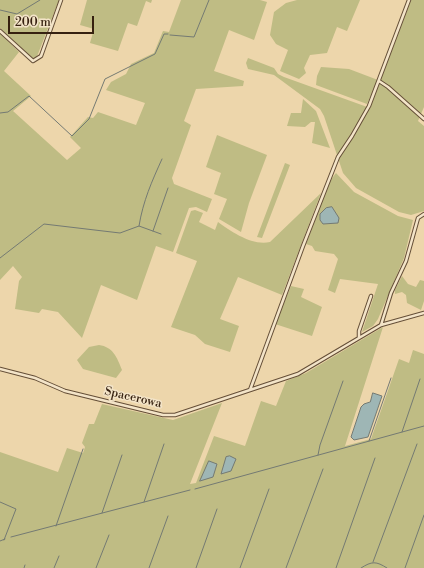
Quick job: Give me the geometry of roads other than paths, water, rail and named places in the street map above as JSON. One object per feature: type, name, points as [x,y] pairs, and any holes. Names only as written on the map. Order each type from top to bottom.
[{"type":"street","points":[[0,31],[33,61],[37,60],[41,56],[61,0]]},
{"type":"street","points":[[250,390],[303,246],[338,157],[361,121],[379,81],[409,0]]},
{"type":"street","points":[[379,81],[388,87],[424,119]]},
{"type":"street","points":[[381,325],[391,294],[404,266],[418,218],[424,214]]},
{"type":"street","points":[[359,338],[359,330],[372,296]]},
{"type":"street","name":"Spacerowa","points":[[0,369],[35,378],[65,391],[163,415],[182,413],[306,370],[381,325],[424,313]]},
{"type":"water","points":[[332,207],[339,218],[338,223],[323,224],[320,220],[320,214],[326,208]]},
{"type":"water","points":[[373,393],[382,396],[368,437],[354,440],[351,437],[361,407],[370,402]]},
{"type":"water","points":[[230,456],[236,459],[231,471],[221,474],[226,457]]},
{"type":"water","points":[[209,461],[217,464],[213,477],[200,481]]},
{"type":"waterway","points":[[0,10],[17,14],[40,0]]},
{"type":"waterway","points":[[170,35],[194,37],[209,0]]},
{"type":"waterway","points":[[0,113],[8,112],[29,96],[72,136],[89,119],[105,79],[155,54],[164,34],[168,34]]},
{"type":"waterway","points":[[139,226],[145,200],[162,159]]},
{"type":"waterway","points":[[153,231],[168,188]]},
{"type":"waterway","points":[[0,258],[44,224],[120,233],[139,226],[161,234]]},
{"type":"waterway","points":[[369,441],[391,378]]},
{"type":"waterway","points":[[402,432],[420,379]]},
{"type":"waterway","points":[[318,455],[320,445],[343,381]]},
{"type":"waterway","points":[[195,489],[424,426]]},
{"type":"waterway","points":[[144,502],[164,444]]},
{"type":"waterway","points":[[373,562],[417,444]]},
{"type":"waterway","points":[[56,526],[83,449]]},
{"type":"waterway","points":[[102,513],[122,455]]},
{"type":"waterway","points":[[336,568],[375,458]]},
{"type":"waterway","points":[[286,568],[323,469]]},
{"type":"waterway","points":[[240,568],[269,489]]},
{"type":"waterway","points":[[11,537],[190,490]]},
{"type":"waterway","points":[[0,502],[16,509],[4,540]]},
{"type":"waterway","points":[[196,568],[217,509]]},
{"type":"waterway","points":[[405,568],[424,515]]},
{"type":"waterway","points":[[149,568],[168,516]]},
{"type":"waterway","points":[[96,568],[109,535]]},
{"type":"waterway","points":[[0,541],[5,539]]},
{"type":"waterway","points":[[54,568],[59,556]]},
{"type":"waterway","points":[[361,568],[371,563],[377,563],[387,568]]}]
